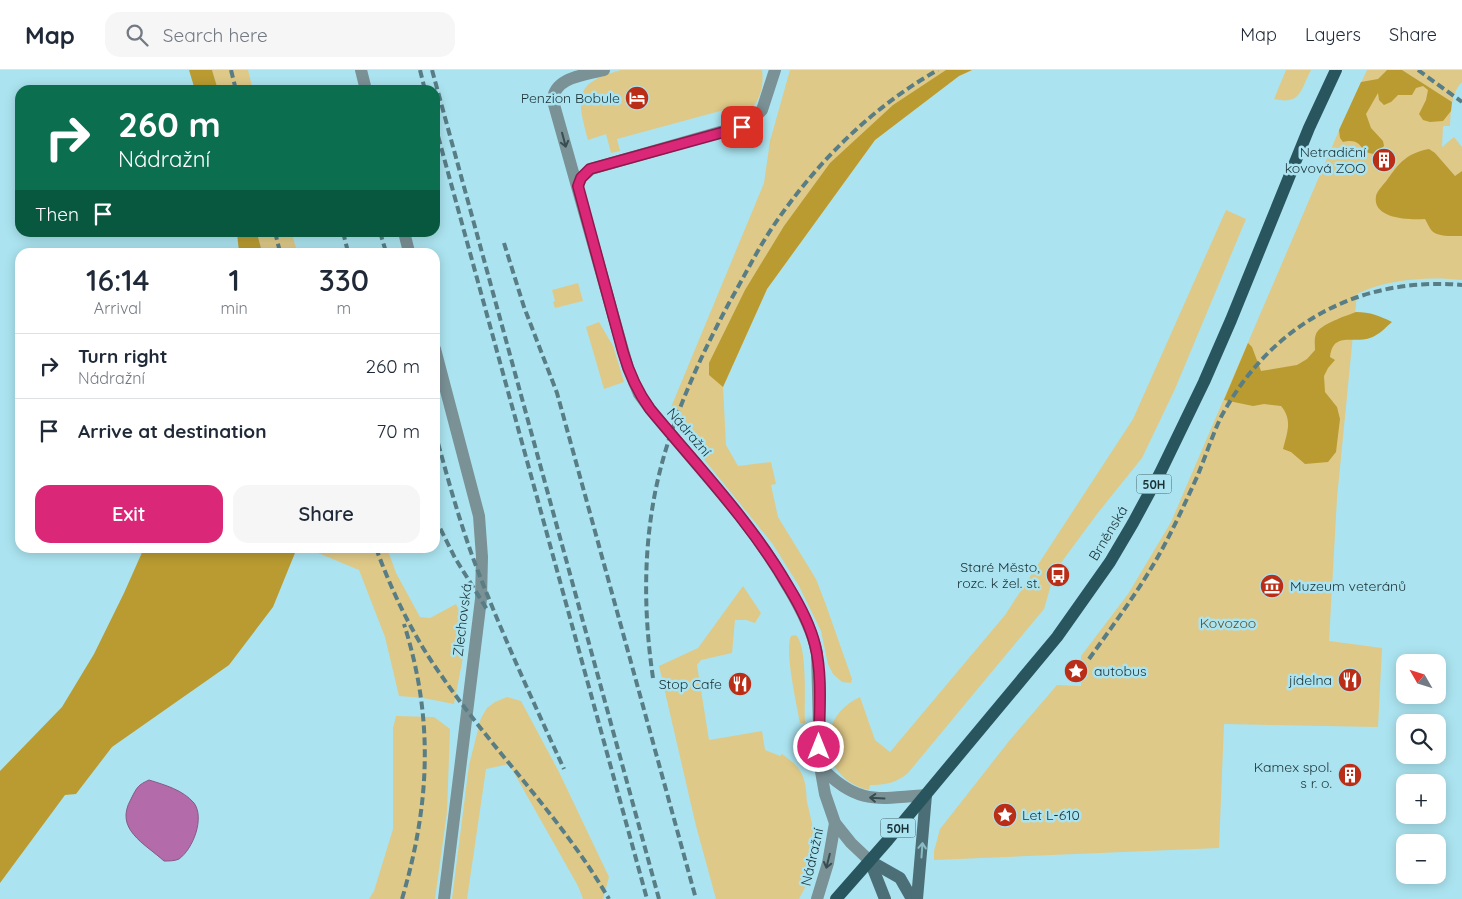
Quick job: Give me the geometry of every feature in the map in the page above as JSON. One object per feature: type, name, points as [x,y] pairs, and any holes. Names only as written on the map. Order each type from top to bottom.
[{"type":"main road","name":"Brněnská","points":[[836,899],[926,795],[1064,628],[1110,562],[1160,473],[1204,382],[1309,128],[1336,70]]},
{"type":"main road","points":[[918,899],[926,795]]},
{"type":"main road","points":[[870,861],[885,899]]},
{"type":"main road","points":[[870,861],[900,878],[912,899]]},
{"type":"street","points":[[361,70],[365,85]]},
{"type":"street","name":"Nádražní","points":[[604,70],[566,81],[554,93],[553,101],[631,376],[639,394],[650,409],[730,502],[756,536],[785,581],[807,622],[818,660],[820,766],[825,794],[835,823],[851,843],[870,861]]},
{"type":"street","points":[[578,186],[581,178],[590,169],[748,124],[762,110],[772,74]]},
{"type":"street","name":"Zlechovská","points":[[440,369],[479,516],[482,557],[482,591],[444,899]]},
{"type":"street","points":[[820,766],[843,787],[864,797],[926,795]]},
{"type":"street","name":"Nádražní","points":[[817,899],[828,863],[835,823]]},
{"type":"green space","points":[[212,70],[248,70],[252,85],[216,85]]},
{"type":"green space","points":[[621,70],[762,70],[763,78],[761,92],[755,104],[751,110],[739,119],[735,107],[617,139],[620,151],[611,153],[606,134],[588,140],[581,112],[582,93],[594,80]]},
{"type":"green space","points":[[790,70],[973,70],[959,76],[875,140],[767,289],[723,387],[726,445],[738,466],[771,462],[776,484],[771,485],[778,517],[816,579],[852,679],[851,683],[842,682],[833,674],[828,664],[821,631],[799,586],[772,543],[677,426],[669,412],[764,183],[770,141]]},
{"type":"green space","points":[[1286,70],[1311,70],[1302,90],[1295,98],[1290,100],[1274,99]]},
{"type":"green space","name":"Kovozoo","points":[[1367,70],[1462,70],[1462,82],[1458,86],[1452,102],[1450,126],[1443,126],[1442,147],[1454,137],[1462,147],[1462,280],[1436,278],[1408,280],[1381,285],[1357,294],[1337,498],[1329,641],[1382,648],[1378,727],[1224,724],[1219,848],[934,860],[934,851],[940,829],[1009,741],[1057,685],[1081,686],[1081,656],[1128,594],[1171,522],[1340,128]]},
{"type":"green space","points":[[1226,210],[1246,219],[1175,389],[1142,458],[1055,571],[1044,609],[908,773],[890,783],[870,785],[869,790],[852,784],[840,774],[832,761],[829,733],[835,719],[845,707],[860,697],[875,740],[890,752],[1005,615],[1133,419]]},
{"type":"green space","points":[[258,237],[293,237],[296,248],[261,248]]},
{"type":"green space","points":[[578,283],[583,301],[555,308],[552,290]]},
{"type":"green space","points":[[599,322],[613,346],[624,382],[604,389],[586,327]]},
{"type":"green space","points":[[318,553],[389,553],[396,573],[420,617],[430,618],[456,604],[467,628],[454,704],[399,696],[385,637],[359,570]]},
{"type":"green space","points":[[743,586],[761,613],[755,623],[746,620],[735,620],[732,653],[701,660],[697,665],[709,740],[762,731],[765,750],[780,756],[782,754],[792,761],[802,774],[816,844],[816,853],[812,873],[799,899],[716,899],[696,826],[659,666],[698,648]]},
{"type":"green space","points":[[796,635],[800,641],[804,663],[805,723],[800,723],[790,665],[789,643],[791,636]]},
{"type":"green space","points":[[507,697],[521,701],[559,772],[609,877],[603,899],[583,899],[578,886],[509,764],[486,769],[467,899],[452,899],[469,765],[481,718],[487,708]]},
{"type":"green space","points":[[396,716],[434,717],[450,729],[447,812],[435,899],[369,899],[374,891],[393,829],[393,728]]},
{"type":"shaded area","points":[[189,70],[212,70],[216,85],[194,85]]},
{"type":"shaded area","points":[[946,70],[972,70],[959,76],[875,140],[767,289],[723,387],[709,375],[709,363],[745,290],[784,226],[830,163],[893,105]]},
{"type":"shaded area","points":[[1387,70],[1402,70],[1452,102],[1451,111],[1443,121],[1430,122],[1423,120],[1419,114],[1426,100],[1428,90],[1423,86],[1416,88],[1412,95],[1398,95],[1391,102],[1384,105],[1379,100],[1378,93],[1366,114],[1371,128],[1383,141],[1384,146],[1376,154],[1370,154],[1355,142],[1343,142],[1340,138],[1339,130],[1361,82],[1378,79]]},
{"type":"shaded area","points":[[1429,149],[1435,153],[1455,176],[1462,171],[1462,236],[1446,236],[1435,233],[1431,230],[1425,219],[1401,218],[1386,214],[1376,204],[1378,192],[1400,164],[1409,156]]},
{"type":"shaded area","points":[[237,237],[258,237],[261,248],[239,248]]},
{"type":"shaded area","points":[[1356,312],[1375,315],[1392,322],[1373,337],[1339,341],[1335,344],[1330,357],[1335,360],[1324,376],[1325,392],[1337,407],[1340,419],[1336,452],[1328,462],[1305,464],[1291,452],[1283,449],[1288,422],[1285,411],[1281,406],[1264,404],[1253,406],[1224,400],[1248,343],[1252,347],[1261,371],[1297,365],[1307,359],[1315,350],[1315,338],[1318,330]]},
{"type":"shaded area","points":[[142,553],[295,553],[273,607],[229,665],[112,747],[76,794],[65,795],[0,883],[0,771],[62,707],[94,654]]},
{"type":"shaded area","points":[[149,780],[173,788],[190,798],[197,809],[198,825],[193,841],[177,860],[164,861],[140,841],[129,827],[126,819],[127,810],[135,792],[142,783]]},
{"type":"railway","points":[[231,70],[235,85]]},
{"type":"railway","points":[[420,70],[424,85]]},
{"type":"railway","points":[[432,70],[436,85]]},
{"type":"railway","points":[[653,678],[646,586],[651,516],[668,444],[695,372],[729,303],[762,244],[808,179],[868,119],[891,101],[938,70]]},
{"type":"railway","points":[[1418,70],[1462,102]]},
{"type":"railway","points":[[440,99],[659,899]]},
{"type":"railway","points":[[440,143],[647,899]]},
{"type":"railway","points":[[276,237],[279,248]]},
{"type":"railway","points":[[344,237],[347,248]]},
{"type":"railway","points":[[382,237],[385,248]]},
{"type":"railway","points":[[504,243],[524,307],[557,393],[696,899]]},
{"type":"railway","points":[[1089,659],[1157,558],[1197,477],[1221,417],[1241,385],[1265,356],[1292,332],[1321,313],[1353,299],[1388,289],[1424,284],[1462,285]]},
{"type":"railway","points":[[440,450],[469,547],[512,654],[564,769]]},
{"type":"railway","points":[[440,528],[455,558],[488,611]]},
{"type":"railway","points":[[378,553],[404,613],[431,660],[483,731],[570,841],[609,899]]},
{"type":"railway","points":[[402,899],[418,829],[425,762],[420,694],[414,659],[404,624]]},
{"type":"place","name":"Penzion Bobule","points":[[637,98]]},
{"type":"place","name":"Netradiční kovová ZOO","points":[[1384,160]]},
{"type":"place","name":"Staré Město, rozc. k žel. st.","points":[[1058,575]]},
{"type":"place","name":"Muzeum veteránů","points":[[1272,586]]},
{"type":"place","name":"autobus","points":[[1076,671]]},
{"type":"place","name":"jídelna","points":[[1350,680]]},
{"type":"place","name":"Stop Cafe","points":[[740,684]]},
{"type":"place","name":"Kamex spol. s r. o.","points":[[1350,775]]},
{"type":"place","name":"Let L-610","points":[[1005,815]]},
{"type":"route","points":[[742,127],[590,169],[581,178],[578,186],[623,352],[639,394],[730,502],[756,536],[773,560],[807,622],[817,653],[819,747]]}]
